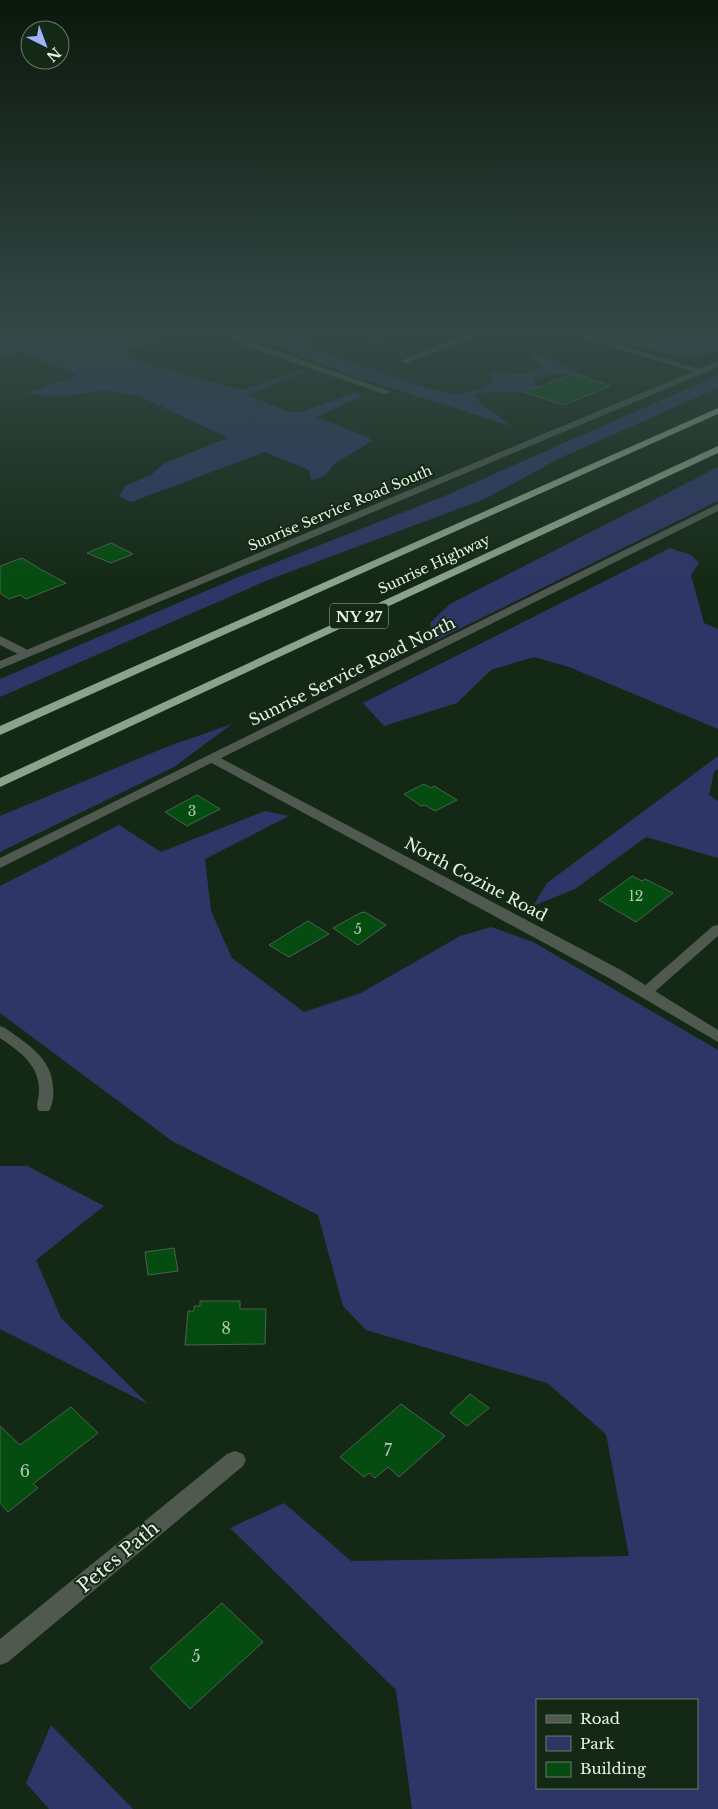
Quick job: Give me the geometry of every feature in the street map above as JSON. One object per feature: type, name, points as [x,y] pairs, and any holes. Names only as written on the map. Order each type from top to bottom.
[{"type":"highway","name":"Sunrise Highway","points":[[0,731],[715,413]]},
{"type":"highway","name":"Sunrise Highway","points":[[0,783],[718,449]]},
{"type":"street","name":"Sunrise Service Road South","points":[[0,665],[599,413]]},
{"type":"street","name":"Sunrise Service Road North","points":[[0,864],[718,507]]},
{"type":"street","points":[[0,640],[26,654]]},
{"type":"street","name":"North Cozine Road","points":[[213,758],[646,992],[718,1038]]},
{"type":"street","name":"Petes Path","points":[[0,1654],[235,1460]]},
{"type":"lane","points":[[646,992],[718,929]]},
{"type":"lane","points":[[0,1031],[42,1064],[47,1078],[44,1107]]},
{"type":"green space","points":[[176,413],[324,413],[316,417],[368,437],[372,441],[334,464],[326,475],[311,481],[309,470],[265,452],[131,502],[119,496],[125,486],[151,475],[165,463],[228,438]]},
{"type":"green space","points":[[471,413],[494,413],[511,426]]},
{"type":"green space","points":[[631,413],[661,413],[558,459],[485,499],[268,580],[0,697],[0,679],[241,576],[442,497]]},
{"type":"green space","points":[[718,467],[718,501],[435,641],[430,623],[450,604]]},
{"type":"green space","points":[[670,548],[691,555],[699,563],[691,575],[704,623],[718,629],[718,729],[569,667],[534,657],[491,670],[457,703],[384,726],[363,703]]},
{"type":"green space","points":[[232,724],[174,767],[0,852],[0,816],[169,746]]},
{"type":"green space","points":[[718,756],[718,769],[714,772],[709,795],[718,801],[718,858],[646,837],[575,889],[533,906],[547,883]]},
{"type":"green space","points":[[265,811],[289,816],[205,859],[211,911],[232,958],[304,1012],[361,993],[460,936],[491,927],[533,942],[718,1050],[718,1809],[412,1809],[396,1690],[230,1528],[284,1503],[351,1561],[629,1556],[606,1434],[547,1383],[366,1330],[343,1306],[318,1215],[172,1141],[0,1013],[0,886],[119,825],[161,852]]},
{"type":"green space","points":[[0,1166],[27,1166],[104,1206],[36,1260],[61,1318],[148,1404],[0,1329]]},
{"type":"green space","points":[[51,1725],[133,1809],[49,1809],[26,1783]]},
{"type":"building","points":[[111,543],[133,554],[111,563],[87,553]]},
{"type":"building","points":[[22,558],[66,583],[26,599],[20,595],[9,599],[0,593],[0,566]]},
{"type":"building","points":[[424,784],[431,788],[434,786],[457,800],[435,811],[425,805],[421,806],[404,794]]},
{"type":"building","points":[[197,795],[220,809],[187,826],[165,812]]},
{"type":"building","points":[[632,876],[642,881],[645,879],[673,893],[636,922],[599,900]]},
{"type":"building","points":[[365,912],[386,925],[358,945],[333,928],[360,913]]},
{"type":"building","points":[[308,921],[329,934],[289,957],[269,945]]},
{"type":"building","points":[[174,1248],[178,1271],[148,1275],[145,1252]]},
{"type":"building","points":[[200,1301],[240,1301],[240,1309],[266,1309],[265,1344],[185,1345],[188,1311],[194,1311],[194,1306],[200,1306]]},
{"type":"building","points":[[470,1394],[489,1408],[467,1426],[450,1413]]},
{"type":"building","points":[[401,1404],[445,1436],[399,1477],[388,1467],[375,1478],[369,1473],[364,1477],[340,1457]]},
{"type":"building","points":[[71,1407],[98,1433],[33,1484],[38,1488],[8,1512],[0,1503],[0,1426],[20,1445]]},
{"type":"building","points":[[222,1603],[263,1642],[190,1709],[150,1668]]}]
